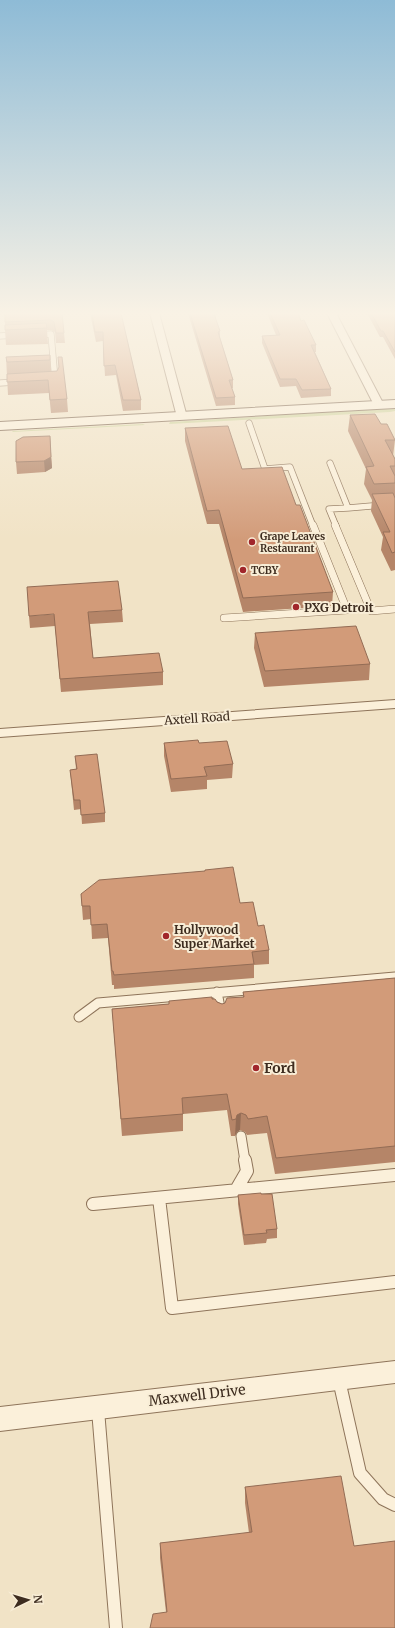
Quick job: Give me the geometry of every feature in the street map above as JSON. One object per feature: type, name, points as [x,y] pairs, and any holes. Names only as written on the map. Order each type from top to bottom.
[{"type":"main road","points":[[0,437],[156,424],[182,417],[395,404]]},
{"type":"main road","points":[[0,426],[248,423],[395,415]]},
{"type":"street","points":[[174,389],[182,417]]},
{"type":"street","points":[[371,389],[379,405]]},
{"type":"street","name":"Axtell Road","points":[[0,733],[395,704]]},
{"type":"street","name":"Maxwell Drive","points":[[0,1419],[395,1372]]},
{"type":"lane","points":[[224,618],[347,610],[290,467],[265,469],[248,423]]},
{"type":"lane","points":[[330,463],[348,508]]},
{"type":"lane","points":[[395,504],[329,509],[370,611],[395,609]]},
{"type":"lane","points":[[78,1017],[98,1003],[395,977]]},
{"type":"lane","points":[[217,992],[221,1016]]},
{"type":"lane","points":[[236,1190],[247,1171],[241,1136]]},
{"type":"lane","points":[[93,1204],[395,1175]]},
{"type":"lane","points":[[158,1198],[172,1308],[395,1282]]},
{"type":"lane","points":[[338,1379],[360,1473],[383,1499],[395,1505]]},
{"type":"lane","points":[[98,1407],[116,1628]]},
{"type":"green space","points":[[395,408],[395,411],[390,412],[169,424],[170,422]]},
{"type":"green space","points":[[145,425],[12,432],[13,431]]},
{"type":"building","points":[[49,389],[66,389],[67,399],[50,400]]},
{"type":"building","points":[[120,389],[138,389],[141,400],[123,400]]},
{"type":"building","points":[[213,389],[232,389],[235,397],[216,398]]},
{"type":"building","points":[[301,389],[331,389],[302,390]]},
{"type":"building","points":[[375,414],[381,424],[387,424],[395,440],[385,440],[395,459],[395,466],[390,466],[395,476],[395,483],[374,484],[366,467],[374,466],[350,415]]},
{"type":"building","points":[[228,426],[242,469],[282,467],[296,505],[300,505],[333,592],[243,598],[219,510],[207,511],[185,428]]},
{"type":"building","points":[[50,436],[51,457],[44,461],[16,462],[16,441],[23,437]]},
{"type":"building","points":[[393,493],[395,498],[395,552],[392,553],[383,532],[390,532],[372,494]]},
{"type":"building","points":[[118,581],[122,610],[88,612],[93,658],[159,653],[163,672],[60,679],[54,614],[29,616],[27,587]]},
{"type":"building","points":[[356,626],[370,664],[265,671],[255,633]]},
{"type":"building","points":[[198,740],[199,743],[227,741],[233,764],[204,767],[207,776],[171,779],[164,743]]},
{"type":"building","points":[[97,754],[105,813],[81,815],[80,800],[74,800],[70,770],[77,769],[75,756]]},
{"type":"building","points":[[233,867],[240,903],[253,902],[258,926],[264,925],[269,950],[252,952],[254,964],[114,975],[112,971],[107,924],[91,925],[90,906],[82,906],[81,894],[99,880],[205,871]]},
{"type":"building","name":"Ford","points":[[395,978],[395,1146],[276,1158],[267,1116],[248,1119],[246,1115],[241,1113],[237,1115],[236,1119],[232,1120],[227,1094],[182,1098],[183,1114],[121,1119],[112,1009],[169,1004],[169,1001],[212,997],[212,999],[215,999],[217,1002],[222,1004],[225,1003],[227,998],[244,997],[243,992]]},
{"type":"building","points":[[261,1193],[272,1194],[277,1229],[266,1230],[267,1233],[244,1235],[238,1195]]},
{"type":"building","points":[[341,1476],[354,1546],[395,1541],[395,1628],[150,1628],[153,1614],[167,1612],[160,1543],[252,1532],[245,1487]]},
{"type":"place","name":"Grape Leaves Restaurant","points":[[252,542]]},
{"type":"place","name":"TCBY","points":[[243,570]]},
{"type":"place","name":"PXG Detroit","points":[[296,607]]},
{"type":"place","name":"Hollywood Super Market","points":[[166,936]]},
{"type":"place","name":"Ford","points":[[256,1068]]}]
